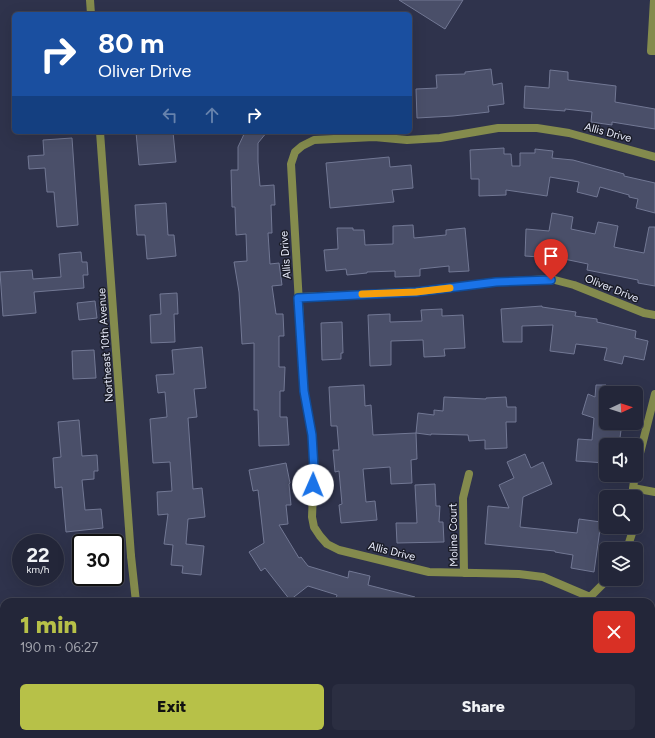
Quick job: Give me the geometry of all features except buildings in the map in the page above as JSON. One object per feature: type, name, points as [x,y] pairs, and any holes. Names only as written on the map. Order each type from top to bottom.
[{"type":"street","points":[[90,0],[91,12]]},
{"type":"street","points":[[654,0],[651,51],[655,51]]},
{"type":"street","name":"Allis Drive","points":[[588,598],[543,577],[518,574],[429,572],[339,550],[327,544],[320,536],[314,527],[312,517],[314,469],[312,435],[304,391],[291,164],[295,152],[302,146],[314,140],[374,137],[406,140],[440,138],[498,128],[537,128],[569,133],[655,157]]},
{"type":"street","name":"Northeast 10th Avenue","points":[[100,134],[136,598]]},
{"type":"street","name":"Oliver Drive","points":[[298,298],[416,292],[496,282],[551,280],[574,285],[644,313],[655,315]]},
{"type":"street","points":[[643,442],[655,396]]},
{"type":"street","name":"Moline Court","points":[[464,573],[463,498],[469,474]]},
{"type":"street","points":[[634,482],[633,488],[655,492]]},
{"type":"street","name":"Allis Drive","points":[[594,598],[603,586]]},
{"type":"slow traffic","points":[[362,294],[416,292],[450,288]]},
{"type":"route","points":[[313,485],[314,469],[312,435],[304,391],[298,298],[416,292],[496,282],[551,280]]}]
